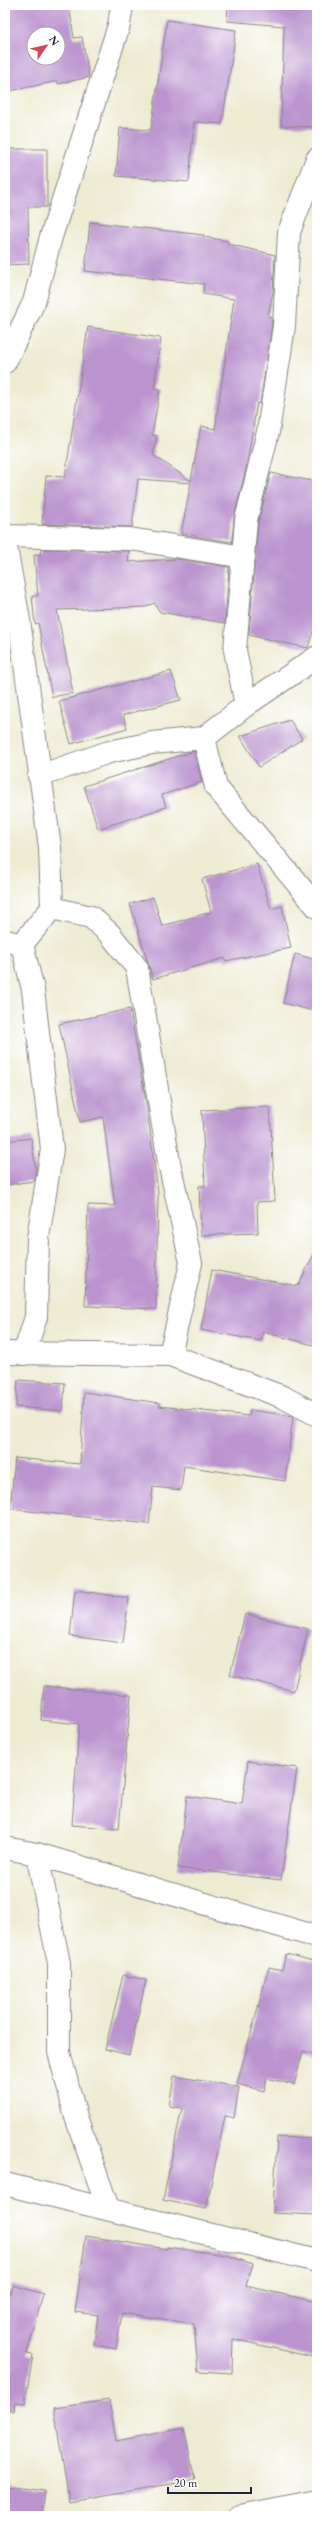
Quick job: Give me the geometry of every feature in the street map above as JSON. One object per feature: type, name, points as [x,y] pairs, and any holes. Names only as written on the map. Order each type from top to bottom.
[{"type":"street","points":[[5,362],[34,302],[60,207],[119,25],[122,5]]},
{"type":"street","points":[[246,705],[235,650],[246,520],[268,432],[284,326],[289,232],[317,159]]},
{"type":"street","points":[[5,536],[130,539],[244,557]]},
{"type":"street","points":[[5,542],[19,620],[39,776],[50,847],[52,908],[14,943],[33,990],[52,1150],[38,1238],[36,1317],[14,1354]]},
{"type":"street","points":[[39,776],[109,752],[152,743],[204,738],[246,705],[317,656]]},
{"type":"street","points":[[204,738],[216,787],[317,907]]},
{"type":"street","points":[[52,908],[91,917],[110,934],[137,968],[169,1162],[191,1263],[170,1355]]},
{"type":"street","points":[[14,1354],[170,1355],[283,1397],[317,1415]]},
{"type":"street","points":[[5,1848],[37,1854],[317,1937]]},
{"type":"street","points":[[37,1854],[59,1963],[59,2052],[76,2117],[108,2208]]},
{"type":"street","points":[[5,2184],[108,2208],[317,2261]]},
{"type":"street","points":[[240,2516],[317,2501]]},
{"type":"building","points":[[5,5],[69,5],[74,38],[82,37],[89,77],[58,84],[58,81],[5,92]]},
{"type":"building","points":[[228,5],[317,5],[317,127],[281,126],[284,26],[227,21]]},
{"type":"building","points":[[167,20],[236,30],[222,124],[194,122],[189,182],[116,176],[120,128],[151,130]]},
{"type":"building","points":[[5,149],[47,149],[47,207],[28,207],[29,264],[5,265]]},
{"type":"building","points":[[90,222],[204,235],[204,237],[228,241],[228,244],[275,255],[273,292],[268,316],[272,317],[272,325],[260,404],[257,403],[246,469],[234,517],[232,542],[181,534],[191,483],[138,479],[132,527],[42,524],[46,476],[65,477],[88,327],[161,338],[154,388],[160,389],[152,435],[157,436],[153,455],[191,481],[201,426],[215,429],[234,299],[203,294],[204,284],[85,271]]},
{"type":"building","points":[[271,473],[317,482],[317,629],[314,628],[308,648],[249,635],[258,522]]},
{"type":"building","points":[[41,549],[129,551],[128,562],[177,559],[229,567],[225,623],[160,612],[154,603],[146,607],[57,610],[73,693],[52,697],[38,623],[35,624],[32,596],[38,596],[34,555],[40,555]]},
{"type":"building","points":[[171,671],[181,700],[123,715],[127,728],[71,744],[59,701]]},
{"type":"building","points":[[290,720],[302,739],[259,767],[240,736]]},
{"type":"building","points":[[194,751],[202,782],[162,795],[166,807],[98,829],[84,786]]},
{"type":"building","points":[[257,864],[271,909],[282,906],[291,948],[225,961],[225,958],[153,979],[130,904],[153,897],[162,926],[211,912],[202,879]]},
{"type":"building","points":[[295,954],[317,960],[317,1012],[283,1003]]},
{"type":"building","points":[[130,1009],[147,1108],[158,1193],[156,1309],[85,1306],[88,1205],[115,1206],[103,1117],[80,1122],[59,1024]]},
{"type":"building","points":[[270,1107],[275,1201],[257,1202],[258,1233],[201,1235],[199,1186],[205,1186],[202,1110]]},
{"type":"building","points":[[31,1138],[36,1171],[34,1181],[5,1185],[5,1141]]},
{"type":"building","points":[[317,1248],[317,1346],[263,1332],[261,1341],[201,1330],[212,1270],[298,1286]]},
{"type":"building","points":[[18,1380],[65,1383],[63,1411],[16,1407]]},
{"type":"building","points":[[84,1392],[160,1403],[159,1406],[249,1416],[250,1410],[293,1416],[285,1481],[184,1466],[181,1490],[153,1487],[149,1524],[10,1509],[15,1458],[80,1464]]},
{"type":"building","points":[[75,1590],[129,1598],[123,1643],[70,1636]]},
{"type":"building","points":[[245,1614],[308,1629],[294,1691],[230,1675]]},
{"type":"building","points":[[44,1686],[131,1695],[119,1829],[72,1825],[79,1724],[41,1720]]},
{"type":"building","points":[[248,1761],[297,1768],[281,1880],[178,1868],[187,1796],[242,1804]]},
{"type":"building","points":[[286,1954],[317,1962],[317,2055],[303,2051],[294,2085],[267,2078],[264,2091],[237,2084],[269,1967],[282,1970]]},
{"type":"building","points":[[123,1975],[146,1980],[129,2055],[105,2049]]},
{"type":"building","points":[[174,2076],[239,2087],[234,2118],[225,2116],[206,2209],[163,2200],[182,2108],[169,2106]]},
{"type":"building","points":[[277,2137],[317,2139],[317,2215],[273,2213]]},
{"type":"building","points":[[86,2236],[167,2249],[167,2247],[226,2255],[253,2264],[246,2286],[317,2302],[317,2358],[233,2339],[232,2373],[198,2371],[194,2324],[122,2313],[116,2349],[94,2345],[98,2315],[75,2312]]},
{"type":"building","points":[[13,2285],[43,2294],[27,2354],[33,2355],[25,2403],[15,2402],[13,2411],[5,2410],[5,2292],[11,2293]]},
{"type":"building","points":[[109,2400],[116,2441],[184,2428],[195,2480],[69,2501],[54,2408]]},
{"type":"building","points":[[5,2486],[45,2491],[42,2516],[5,2516]]}]
